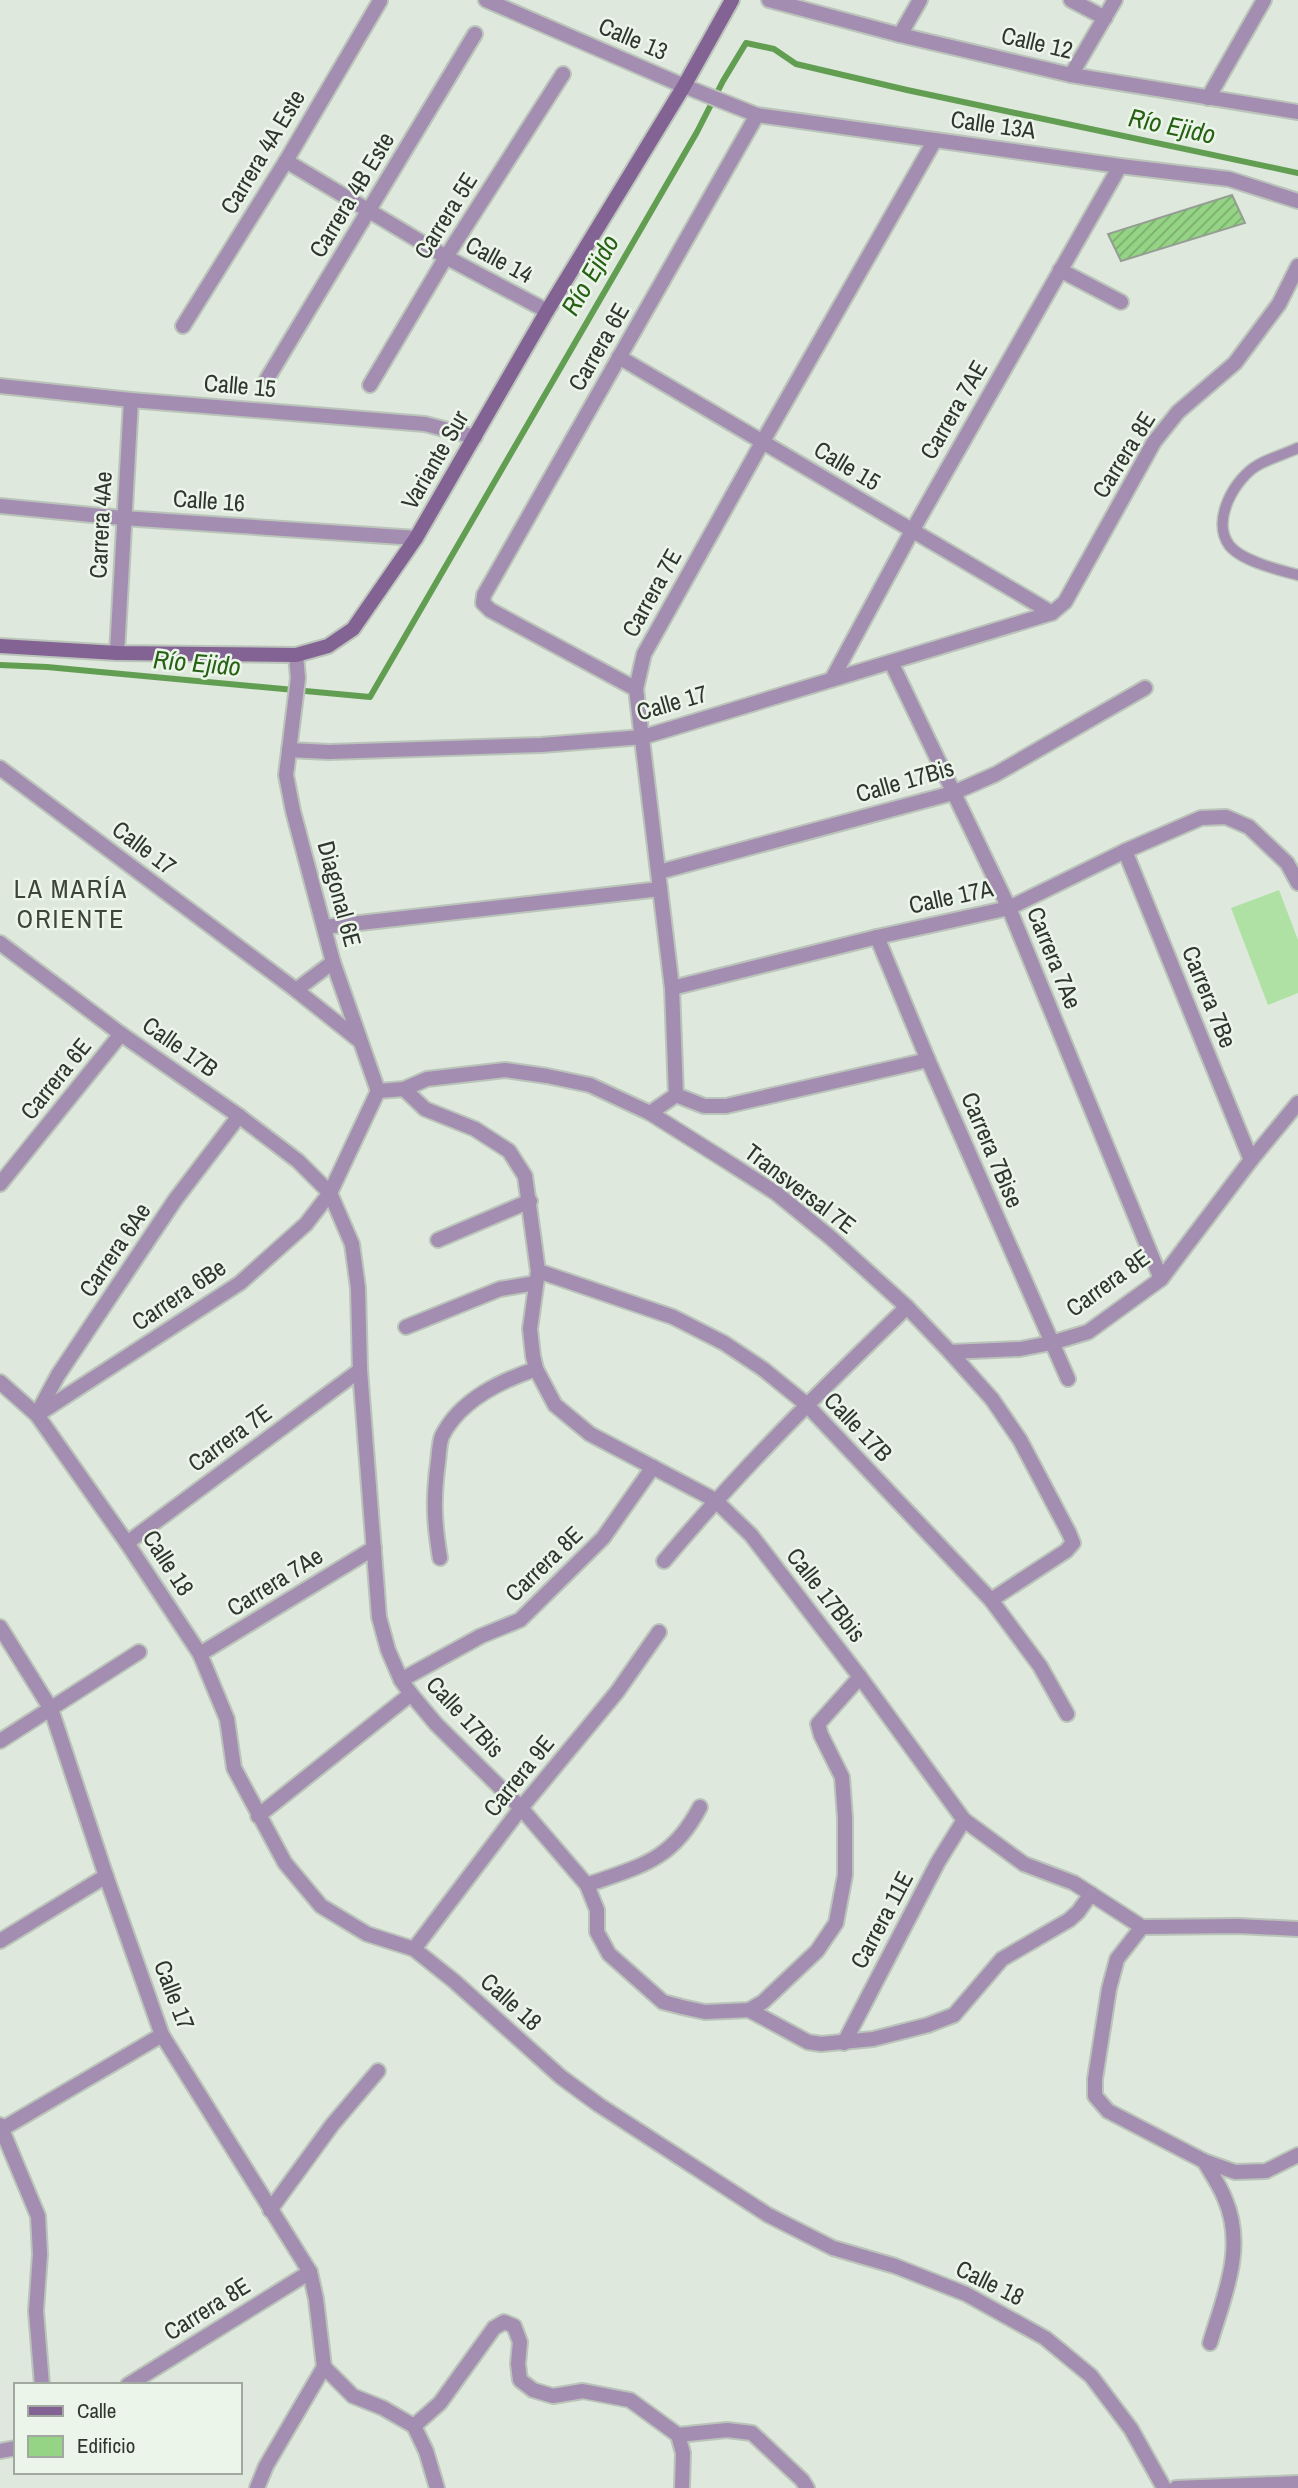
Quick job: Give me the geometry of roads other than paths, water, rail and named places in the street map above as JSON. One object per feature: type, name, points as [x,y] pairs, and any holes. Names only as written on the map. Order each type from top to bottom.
[{"type":"main road","name":"Variante Sur","points":[[0,646],[117,653],[296,655],[328,646],[353,629],[416,538],[547,311],[684,86],[732,0]]},
{"type":"street","name":"Calle 13","points":[[486,0],[684,86]]},
{"type":"street","name":"Calle 12","points":[[770,0],[900,35],[1071,75],[1298,112]]},
{"type":"street","points":[[900,35],[920,0]]},
{"type":"street","points":[[1071,0],[1105,18]]},
{"type":"street","points":[[1071,75],[1115,0]]},
{"type":"street","points":[[1208,97],[1264,0]]},
{"type":"street","name":"Carrera 4A Este","points":[[183,326],[286,161],[380,1]]},
{"type":"street","name":"Carrera 4B Este","points":[[267,379],[475,34]]},
{"type":"street","name":"Carrera 5E","points":[[370,385],[446,257],[564,74]]},
{"type":"street","name":"Calle 13A","points":[[684,86],[757,114],[1120,166],[1229,178],[1298,201]]},
{"type":"street","name":"Carrera 6E","points":[[636,689],[490,610],[483,603],[484,595],[757,114]]},
{"type":"street","name":"Carrera 7E","points":[[676,1095],[672,988],[636,689],[644,654],[935,140]]},
{"type":"street","name":"Calle 14","points":[[286,161],[446,257],[547,311]]},
{"type":"street","name":"Carrera 7AE","points":[[832,679],[912,531],[1120,166]]},
{"type":"street","name":"Carrera 8E","points":[[1052,613],[1065,603],[1154,442],[1178,412],[1235,363],[1279,304],[1298,266]]},
{"type":"street","points":[[1060,270],[1121,302]]},
{"type":"street","name":"Calle 15","points":[[619,358],[1052,613]]},
{"type":"street","name":"Calle 15","points":[[0,386],[131,400],[425,424],[475,437]]},
{"type":"street","name":"Carrera 4Ae","points":[[117,653],[131,400]]},
{"type":"street","name":"Calle 16","points":[[0,506],[123,518],[416,538]]},
{"type":"street","name":"Calle 17","points":[[289,750],[343,752],[541,745],[643,737],[1052,613]]},
{"type":"street","name":"Diagonal 6E","points":[[296,655],[298,678],[286,775],[333,962],[378,1091]]},
{"type":"street","name":"Carrera 7Ae","points":[[891,662],[1009,908],[1161,1279]]},
{"type":"street","name":"Calle 17Bis","points":[[659,872],[953,793],[996,774],[1145,688]]},
{"type":"street","name":"Calle 17","points":[[0,768],[360,1041]]},
{"type":"street","name":"Calle 17A","points":[[672,988],[877,937],[1009,908],[1125,851],[1201,818],[1226,817],[1250,827],[1287,863],[1298,883]]},
{"type":"street","name":"Carrera 7Be","points":[[1125,851],[1251,1160]]},
{"type":"street","points":[[324,928],[660,889]]},
{"type":"street","name":"Carrera 7Bise","points":[[877,937],[1068,1379]]},
{"type":"street","name":"Calle 17B","points":[[0,943],[121,1034],[239,1116],[298,1161],[330,1193]]},
{"type":"street","points":[[296,990],[333,962]]},
{"type":"street","name":"Carrera 6E","points":[[0,1184],[121,1034]]},
{"type":"street","points":[[650,1113],[676,1095],[704,1106],[726,1106],[928,1060]]},
{"type":"street","name":"Transversal 7E","points":[[378,1091],[404,1089],[427,1079],[505,1070],[590,1085],[650,1113],[776,1193],[831,1238],[907,1307],[992,1399],[1020,1440],[1073,1543],[1066,1551],[991,1600]]},
{"type":"street","name":"Calle 17Bbis","points":[[404,1089],[425,1109],[475,1129],[509,1151],[525,1176],[537,1277],[530,1329],[536,1369],[555,1405],[590,1434],[715,1500],[751,1535],[860,1677],[964,1820],[1024,1864],[1074,1883],[1142,1927]]},
{"type":"street","name":"Carrera 6Be","points":[[37,1415],[240,1283],[306,1224],[330,1193],[378,1091]]},
{"type":"street","name":"Carrera 8E","points":[[950,1352],[1020,1349],[1088,1332],[1161,1279],[1298,1103]]},
{"type":"street","name":"Carrera 6Ae","points":[[37,1415],[58,1375],[175,1200],[239,1116]]},
{"type":"street","name":"Calle 17Bis","points":[[330,1193],[352,1244],[358,1288],[360,1370],[379,1617],[388,1650],[401,1679],[436,1724],[522,1808],[587,1885],[597,1910],[597,1932],[609,1954],[663,2002],[705,2012],[730,2013],[750,2010]]},
{"type":"street","points":[[438,1240],[530,1201]]},
{"type":"street","points":[[406,1327],[537,1277]]},
{"type":"street","name":"Calle 17B","points":[[537,1277],[673,1317],[724,1343],[763,1369],[806,1404],[991,1600],[1040,1666],[1067,1714]]},
{"type":"street","points":[[664,1561],[715,1500],[806,1404],[907,1307]]},
{"type":"street","points":[[440,1558],[434,1497],[441,1439],[448,1427],[483,1392],[508,1378],[536,1369]]},
{"type":"street","name":"Carrera 7E","points":[[127,1543],[360,1370]]},
{"type":"street","name":"Calle 18","points":[[0,1382],[37,1415],[127,1543],[200,1654],[227,1719],[234,1768],[285,1863],[321,1906],[368,1934],[414,1949],[454,1981],[561,2077],[599,2105],[768,2215],[833,2248],[895,2266],[966,2294],[1045,2337],[1091,2376],[1131,2430],[1164,2488]]},
{"type":"street","name":"Carrera 8E","points":[[401,1679],[481,1636],[520,1620],[603,1538],[653,1467]]},
{"type":"street","name":"Carrera 7Ae","points":[[200,1654],[374,1548]]},
{"type":"street","name":"Calle 17","points":[[0,1627],[51,1709],[162,2035],[310,2272],[324,2367]]},
{"type":"street","name":"Carrera 9E","points":[[414,1949],[522,1808],[617,1692],[659,1632]]},
{"type":"street","points":[[0,1741],[139,1652]]},
{"type":"street","points":[[860,1677],[818,1724],[842,1777],[845,1875],[835,1923],[817,1951],[763,2002],[750,2010],[808,2042],[844,2043],[873,2039],[928,2025],[954,2015],[1002,1959],[1069,1920],[1091,1894]]},
{"type":"street","points":[[258,1816],[411,1694]]},
{"type":"street","points":[[587,1885],[666,1853],[689,1828],[700,1807]]},
{"type":"street","name":"Carrera 11E","points":[[844,2043],[938,1862],[964,1820]]},
{"type":"street","points":[[0,1941],[106,1876]]},
{"type":"street","points":[[1298,1929],[1238,1926],[1142,1927],[1117,1959],[1095,2079],[1096,2096],[1108,2111],[1204,2161],[1235,2172],[1266,2171],[1298,2155]]},
{"type":"street","points":[[41,2383],[36,2311],[40,2255],[38,2216],[1,2127],[162,2035]]},
{"type":"street","points":[[270,2210],[332,2125],[378,2071]]},
{"type":"street","points":[[1204,2161],[1226,2200],[1233,2229],[1235,2260],[1210,2343]]},
{"type":"street","name":"Carrera 8E","points":[[131,2383],[310,2272]]},
{"type":"street","points":[[414,2426],[440,2403],[494,2328],[504,2322],[514,2326],[520,2343],[517,2364],[520,2380],[533,2390],[554,2396],[583,2390],[630,2400],[678,2435],[683,2453],[682,2488]]},
{"type":"street","points":[[257,2488],[266,2466],[324,2367],[353,2396],[383,2407],[414,2426],[426,2451],[437,2488]]},
{"type":"street","points":[[678,2435],[727,2430],[752,2433],[802,2480],[807,2488]]},
{"type":"street","points":[[1176,2488],[1298,2483]]},
{"type":"lane","points":[[1298,448],[1257,465],[1242,478],[1230,494],[1224,522],[1225,536],[1230,546],[1247,558],[1298,575]]},
{"type":"waterway","name":"Río Ejido","points":[[0,665],[370,697],[746,43],[774,49],[796,64],[1298,173]]},
{"type":"district","name":"LA MARÍA ORIENTE","points":[[71,904]]}]
